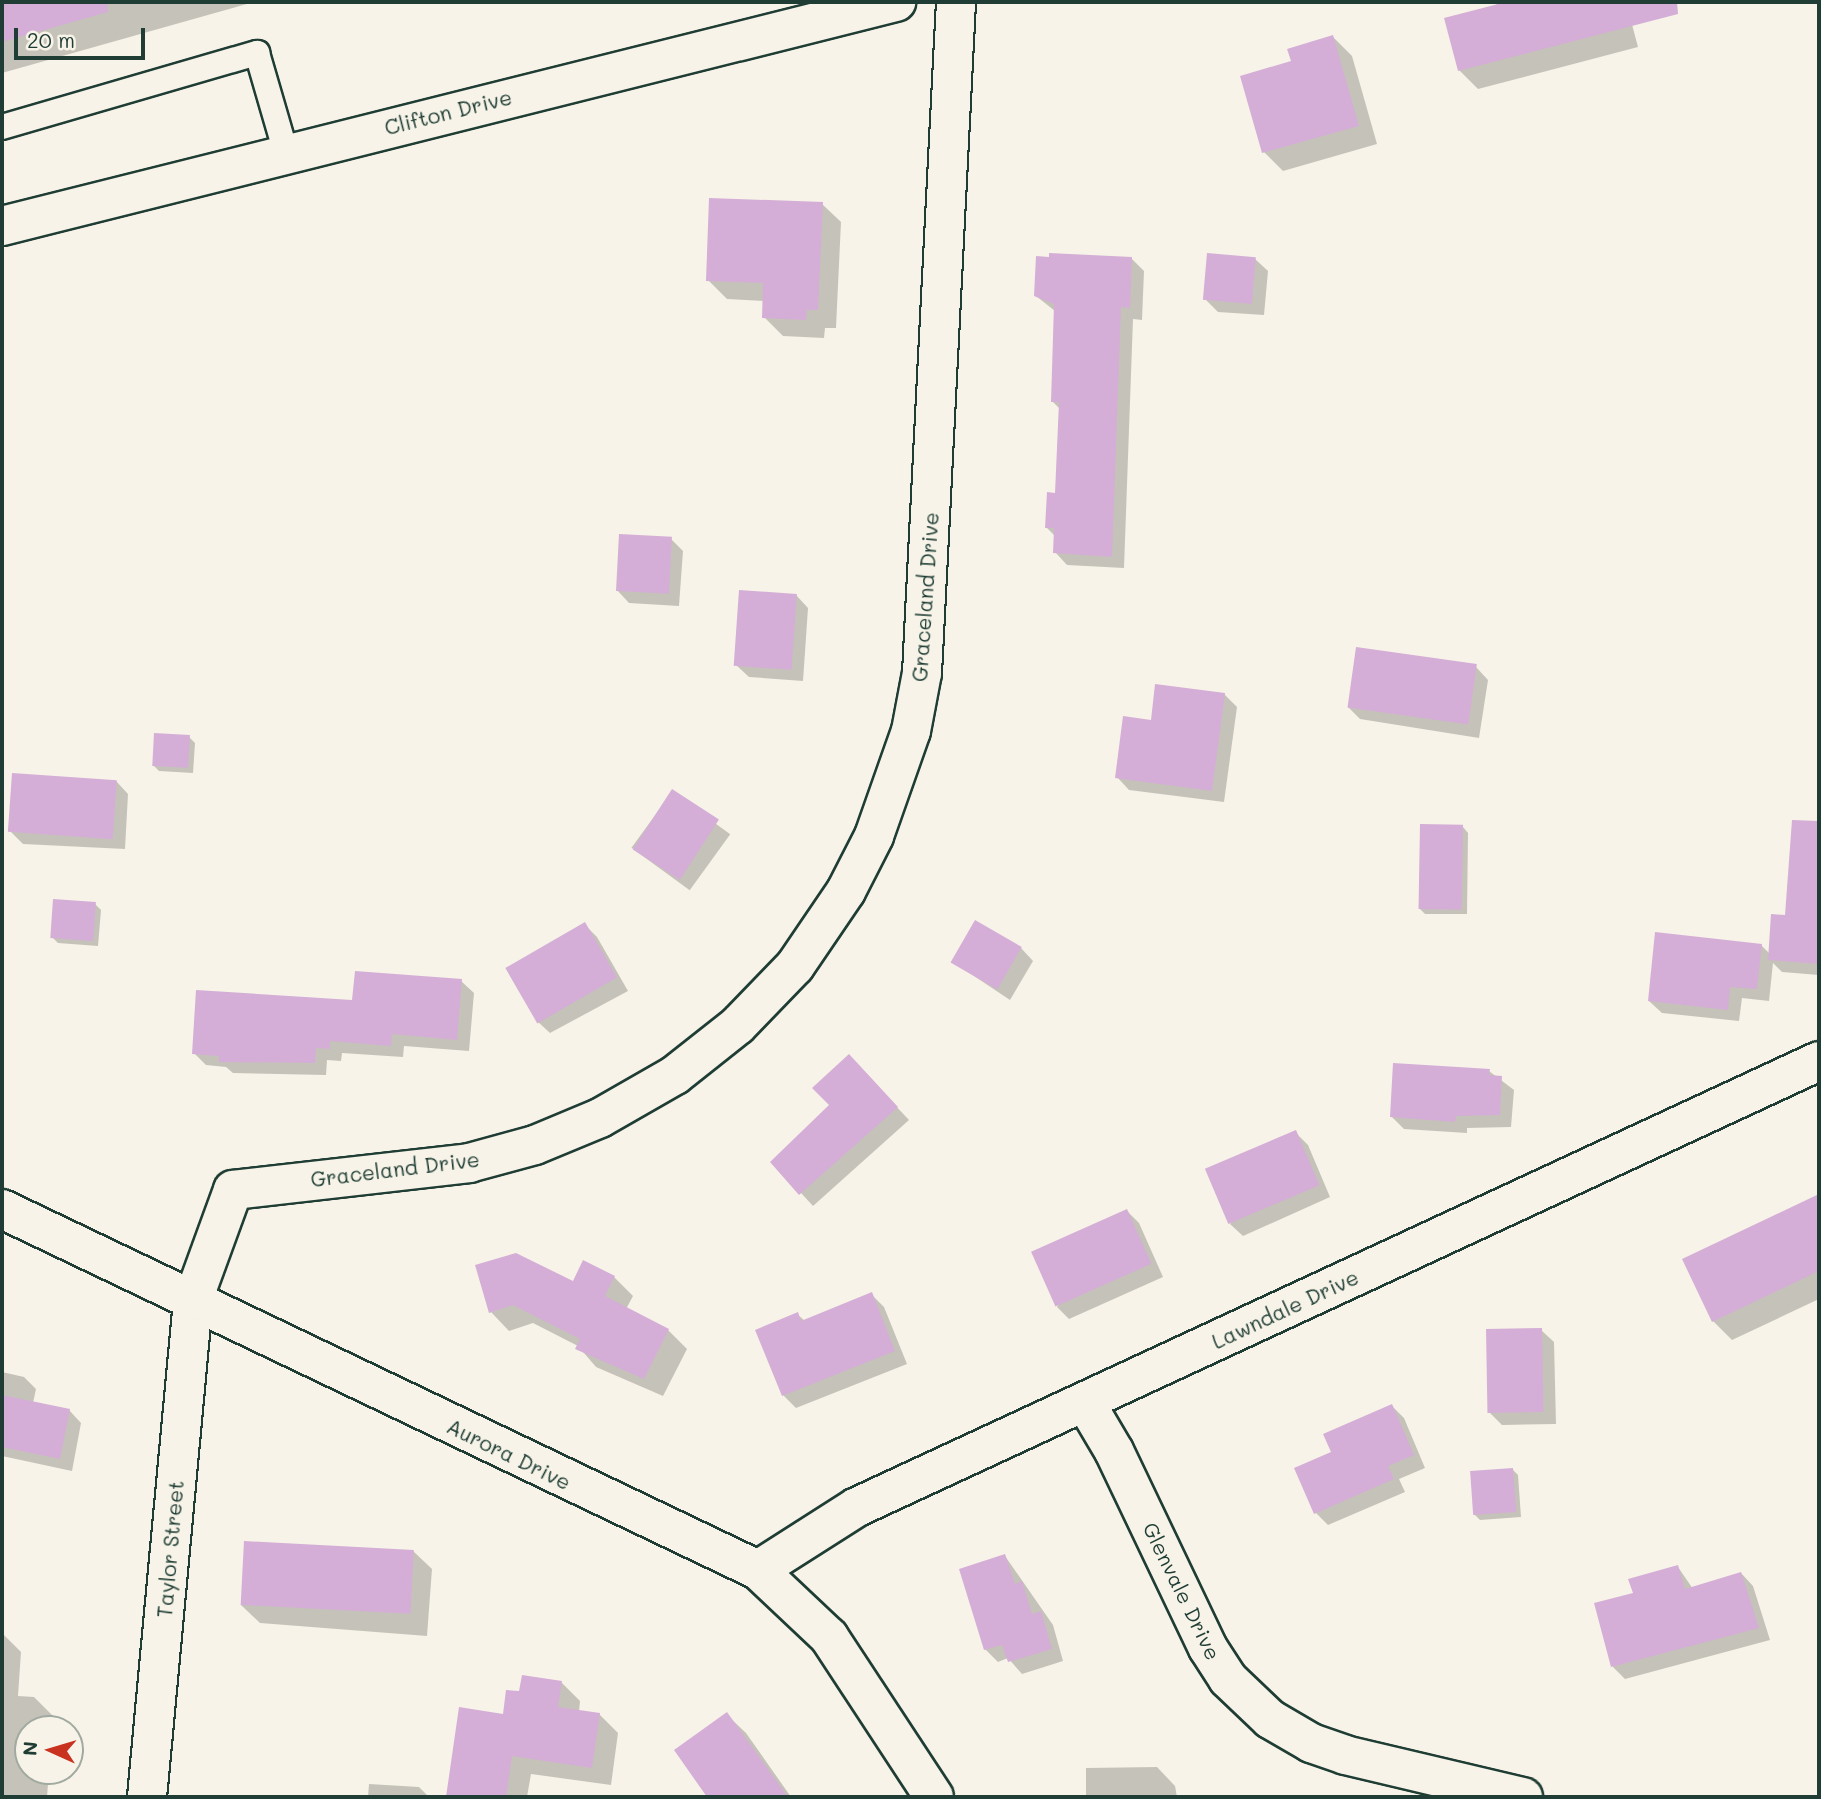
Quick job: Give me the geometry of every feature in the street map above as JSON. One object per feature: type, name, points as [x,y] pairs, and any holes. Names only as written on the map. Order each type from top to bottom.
[{"type":"street","name":"Clifton Drive","points":[[2,226],[896,2]]},
{"type":"street","name":"Graceland Drive","points":[[193,1300],[233,1190],[469,1163],[535,1145],[600,1118],[675,1075],[738,1025],[795,966],[846,891],[894,787],[922,673],[956,2]]},
{"type":"street","name":"Lawndale Drive","points":[[758,1570],[857,1507],[1819,1061]]},
{"type":"street","name":"Aurora Drive","points":[[2,1209],[758,1570],[829,1637],[934,1797]]},
{"type":"street","name":"Taylor Street","points":[[147,1797],[193,1300]]},
{"type":"street","name":"Glenvale Drive","points":[[1085,1402],[1114,1451],[1208,1648],[1228,1679],[1270,1719],[1311,1743],[1345,1755],[1523,1797]]},
{"type":"lane","points":[[2,127],[257,53],[286,153]]},
{"type":"building","points":[[2,2],[107,2],[108,12],[2,42]]},
{"type":"building","points":[[1506,2],[1677,2],[1678,14],[1458,71],[1444,18]]},
{"type":"building","points":[[1333,35],[1359,126],[1262,153],[1240,76],[1291,61],[1287,49]]},
{"type":"building","points":[[709,198],[823,202],[818,310],[807,310],[806,320],[762,318],[763,283],[706,281]]},
{"type":"building","points":[[1049,253],[1132,257],[1130,308],[1121,307],[1112,557],[1053,553],[1054,528],[1045,528],[1047,492],[1055,493],[1059,402],[1051,402],[1054,304],[1034,296],[1036,256],[1049,257]]},
{"type":"building","points":[[1207,253],[1256,257],[1252,304],[1203,300]]},
{"type":"building","points":[[619,534],[672,537],[669,594],[616,591]]},
{"type":"building","points":[[739,590],[797,594],[792,670],[734,666]]},
{"type":"building","points":[[1356,647],[1477,664],[1468,724],[1348,707]]},
{"type":"building","points":[[1155,684],[1225,693],[1212,791],[1115,778],[1123,716],[1151,720]]},
{"type":"building","points":[[154,733],[190,735],[188,768],[152,766]]},
{"type":"building","points":[[12,773],[117,780],[113,839],[8,832]]},
{"type":"building","points":[[672,789],[719,819],[680,880],[633,849]]},
{"type":"building","points":[[1792,820],[1819,821],[1819,964],[1768,960],[1771,914],[1785,915]]},
{"type":"building","points":[[1420,824],[1463,825],[1462,910],[1419,909]]},
{"type":"building","points":[[53,899],[96,902],[93,941],[50,938]]},
{"type":"building","points":[[975,920],[1022,947],[997,989],[950,962]]},
{"type":"building","points":[[585,922],[617,977],[537,1023],[505,968]]},
{"type":"building","points":[[1655,932],[1762,944],[1757,989],[1730,987],[1728,1010],[1648,1001]]},
{"type":"building","points":[[355,971],[462,979],[457,1040],[392,1034],[391,1046],[330,1041],[330,1049],[316,1048],[315,1063],[219,1062],[219,1056],[192,1054],[196,990],[352,1000]]},
{"type":"building","points":[[849,1054],[898,1107],[799,1195],[770,1162],[829,1105],[812,1088]]},
{"type":"building","points":[[1393,1063],[1490,1069],[1489,1075],[1502,1076],[1500,1115],[1456,1116],[1455,1122],[1390,1117]]},
{"type":"building","points":[[1296,1130],[1319,1185],[1228,1224],[1205,1169]]},
{"type":"building","points":[[1819,1194],[1819,1271],[1712,1322],[1682,1259]]},
{"type":"building","points":[[1127,1209],[1151,1264],[1055,1307],[1031,1252]]},
{"type":"building","points":[[516,1253],[573,1281],[583,1260],[615,1276],[605,1296],[669,1329],[644,1379],[575,1349],[580,1339],[513,1305],[489,1313],[475,1265]]},
{"type":"building","points":[[872,1292],[895,1351],[782,1396],[755,1330],[798,1312],[801,1321]]},
{"type":"building","points":[[1542,1328],[1543,1412],[1487,1413],[1486,1329]]},
{"type":"building","points":[[2,1395],[70,1409],[60,1459],[2,1447]]},
{"type":"building","points":[[1392,1404],[1414,1455],[1388,1466],[1394,1479],[1314,1514],[1294,1468],[1331,1452],[1323,1434]]},
{"type":"building","points":[[1513,1468],[1516,1512],[1473,1515],[1470,1471]]},
{"type":"building","points":[[244,1541],[414,1550],[410,1614],[241,1605]]},
{"type":"building","points":[[1005,1554],[1015,1584],[1022,1581],[1032,1614],[1041,1611],[1052,1649],[1008,1662],[1002,1645],[984,1650],[959,1569]]},
{"type":"building","points":[[1678,1565],[1685,1589],[1741,1572],[1759,1628],[1611,1667],[1594,1603],[1633,1593],[1628,1579]]},
{"type":"building","points":[[522,1675],[562,1681],[558,1707],[600,1713],[592,1768],[512,1756],[506,1797],[446,1797],[459,1707],[503,1714],[506,1690],[519,1691]]},
{"type":"building","points":[[727,1712],[788,1797],[707,1797],[674,1750]]}]
